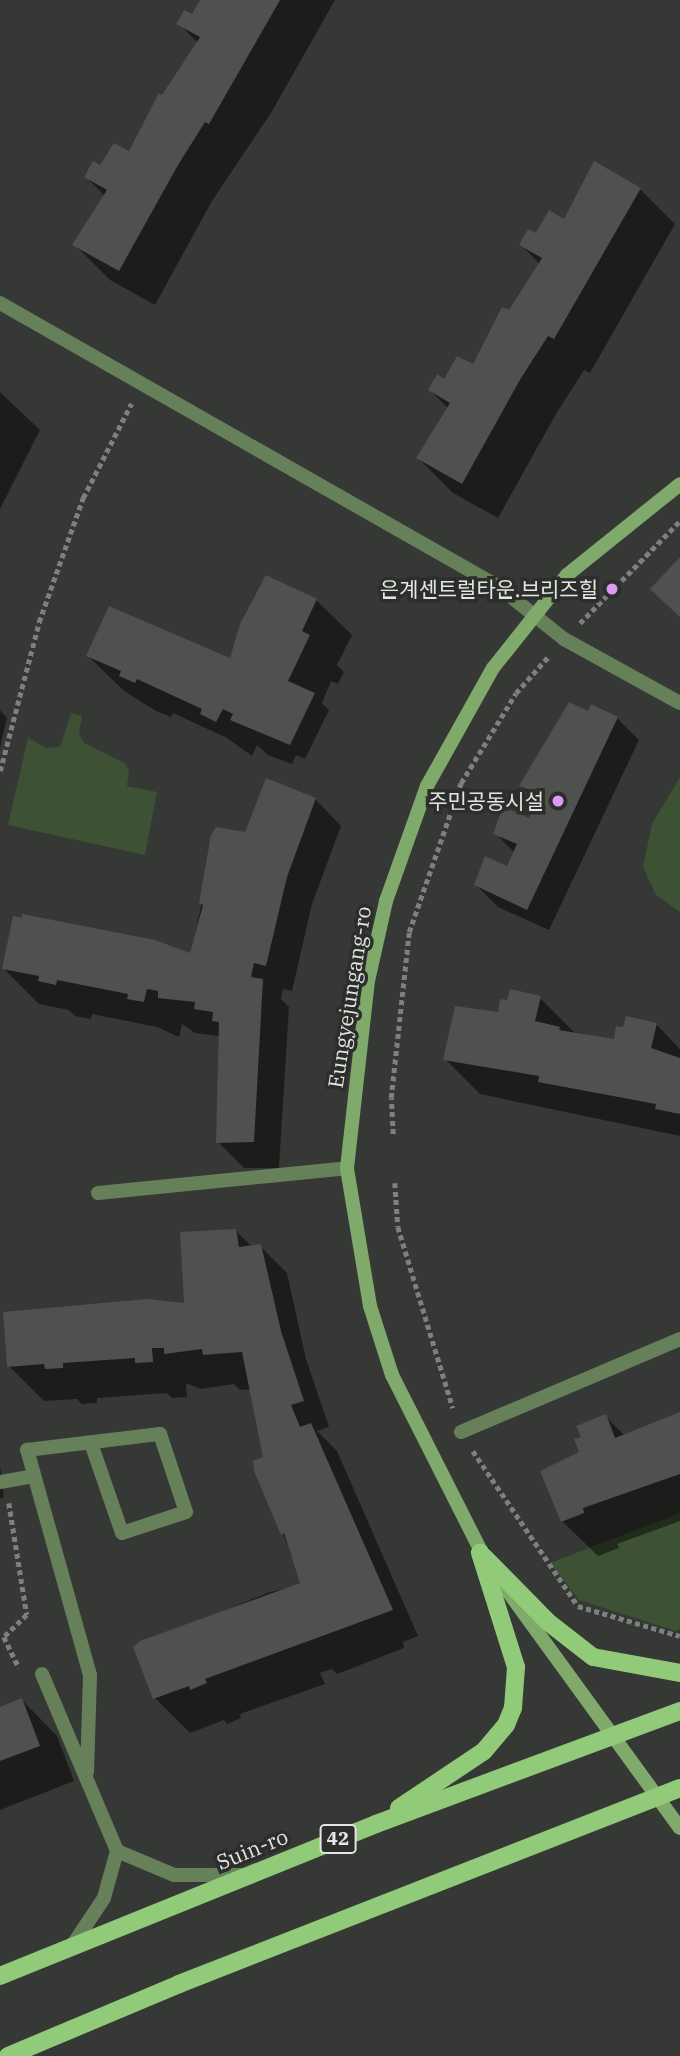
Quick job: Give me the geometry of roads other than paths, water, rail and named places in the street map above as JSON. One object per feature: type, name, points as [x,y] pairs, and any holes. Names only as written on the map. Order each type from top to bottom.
[{"type":"main road","points":[[481,1553],[548,1622],[593,1657],[680,1673]]},
{"type":"main road","points":[[376,1824],[484,1751],[506,1725],[513,1708],[516,1667],[481,1553]]},
{"type":"main road","name":"Suin-ro","points":[[0,1976],[376,1824],[614,1739],[680,1711]]},
{"type":"main road","points":[[8,2056],[680,1788]]},
{"type":"street","points":[[0,303],[142,381],[536,612],[564,639],[680,703]]},
{"type":"street","name":"Eungyejungang-ro","points":[[657,1796],[481,1553],[392,1375],[370,1306],[347,1167],[368,981],[386,901],[427,786],[459,723],[536,612],[567,575],[603,543],[680,484]]},
{"type":"street","points":[[98,1193],[347,1167]]},
{"type":"street","points":[[461,1432],[680,1339]]},
{"type":"street","points":[[87,1772],[90,1675],[27,1450],[160,1434],[186,1512],[122,1534],[91,1443]]},
{"type":"street","points":[[3,1482],[33,1476]]},
{"type":"street","points":[[42,1674],[87,1772],[117,1851],[104,1898],[72,1946]]},
{"type":"street","points":[[657,1796],[680,1828]]},
{"type":"street","points":[[117,1851],[173,1875],[249,1875]]},
{"type":"place","name":"은계센트럴타운.브리즈힐","points":[[612,589]]},
{"type":"place","name":"주민공동시설","points":[[558,801]]}]
